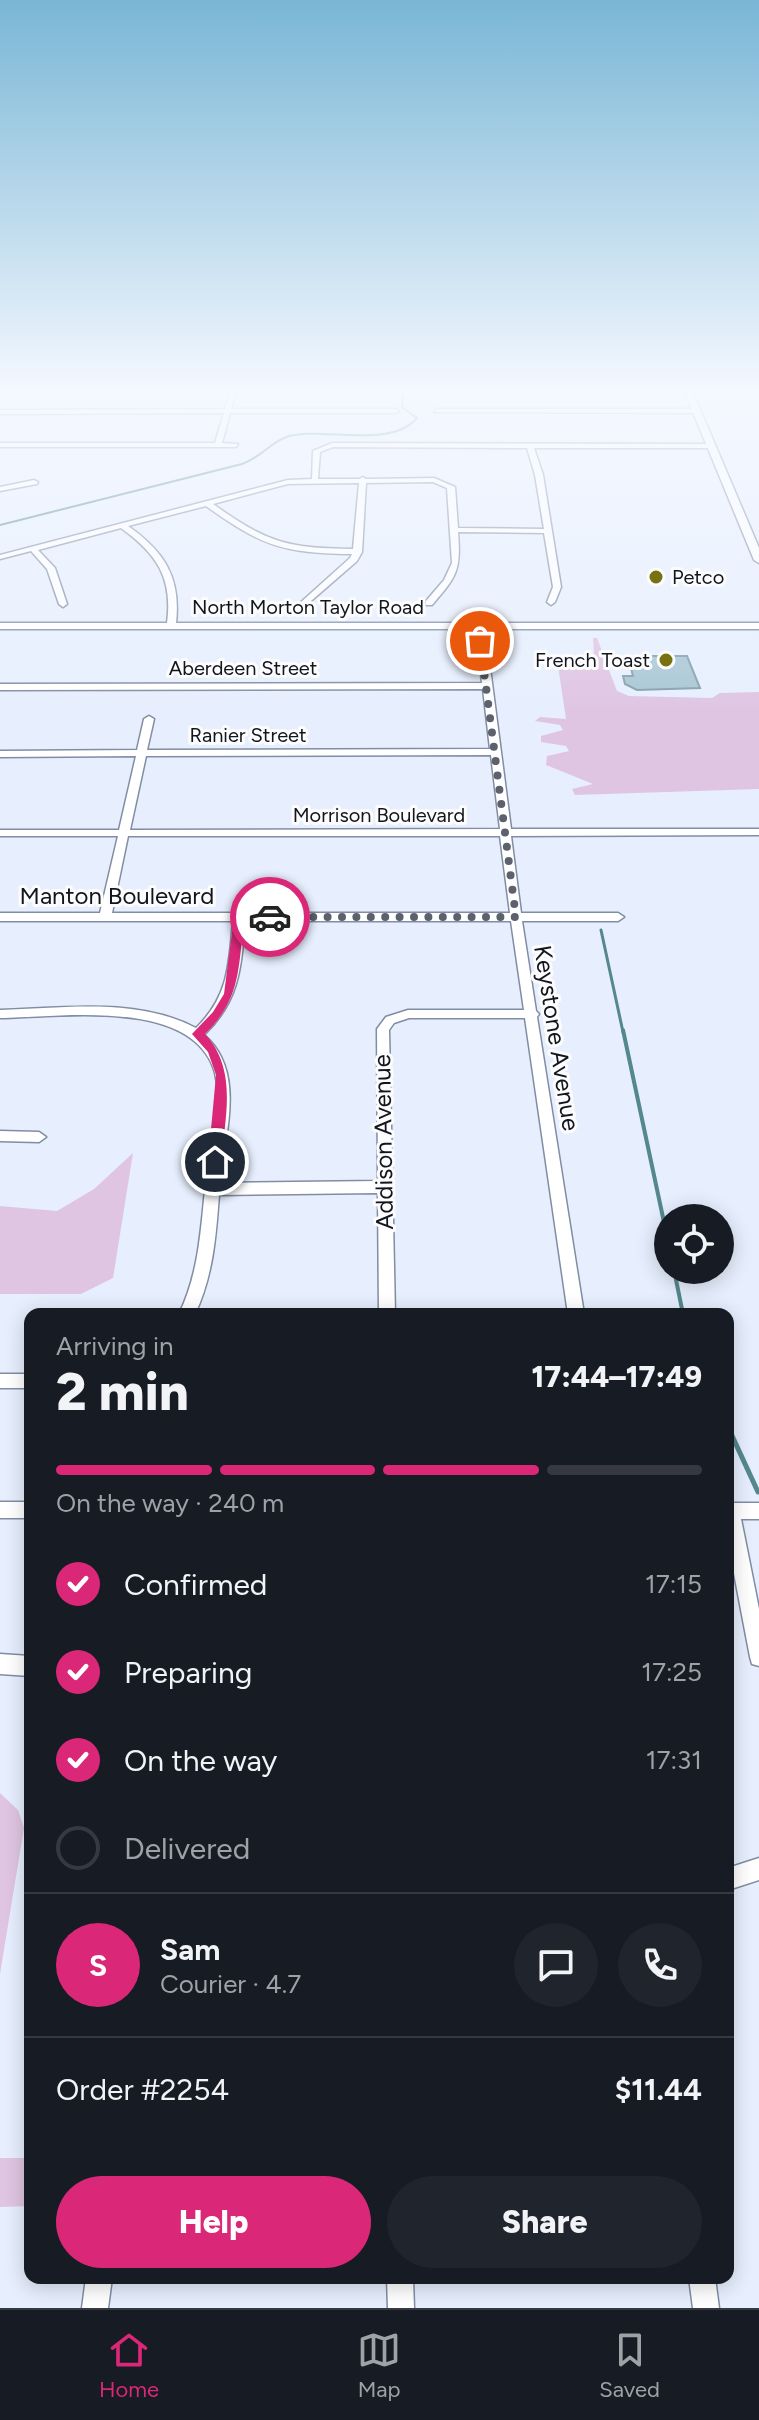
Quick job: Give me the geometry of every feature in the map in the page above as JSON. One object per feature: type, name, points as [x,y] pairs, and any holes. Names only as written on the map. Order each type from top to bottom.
[{"type":"main road","points":[[732,496],[759,560]]},
{"type":"street","points":[[0,557],[235,496]]},
{"type":"street","points":[[304,604],[349,565],[358,552],[362,496]]},
{"type":"street","points":[[429,603],[454,569],[452,496]]},
{"type":"street","points":[[541,496],[557,587],[551,602]]},
{"type":"street","points":[[207,503],[266,550],[358,552]]},
{"type":"street","points":[[122,525],[149,545],[168,571],[174,595],[171,625]]},
{"type":"street","points":[[454,530],[548,531]]},
{"type":"street","points":[[32,548],[51,568],[63,604]]},
{"type":"street","name":"North Morton Taylor Road","points":[[0,626],[759,626]]},
{"type":"street","name":"Keystone Avenue","points":[[480,626],[516,917],[575,1308]]},
{"type":"street","name":"Aberdeen Street","points":[[0,687],[486,686]]},
{"type":"street","points":[[105,917],[149,719]]},
{"type":"street","name":"Ranier Street","points":[[0,754],[495,752]]},
{"type":"street","name":"Morrison Boulevard","points":[[0,833],[759,832]]},
{"type":"street","name":"Manton Boulevard","points":[[0,917],[618,917]]},
{"type":"street","points":[[198,1034],[218,1015],[230,994],[239,917]]},
{"type":"street","points":[[0,1014],[142,1015],[175,1022],[198,1034],[213,1051],[222,1075],[212,1189],[201,1277],[189,1308]]},
{"type":"street","name":"Addison Avenue","points":[[387,1308],[382,1034],[385,1025],[408,1014],[533,1014]]},
{"type":"street","points":[[0,1136],[39,1137]]},
{"type":"street","points":[[212,1189],[384,1187]]},
{"type":"street","points":[[0,1381],[24,1381]]},
{"type":"street","points":[[0,1510],[24,1510]]},
{"type":"street","points":[[734,1511],[759,1511]]},
{"type":"street","points":[[734,1564],[759,1657]]},
{"type":"street","points":[[0,1664],[24,1666]]},
{"type":"street","points":[[734,1877],[759,1869]]},
{"type":"street","points":[[95,2308],[98,2284]]},
{"type":"street","points":[[400,2284],[401,2308]]},
{"type":"street","points":[[703,2284],[706,2308]]},
{"type":"shaded area","points":[[593,638],[597,638],[617,691],[629,696],[712,698],[720,693],[759,692],[759,789],[575,795],[572,789],[593,784],[546,765],[547,756],[569,751],[566,746],[541,742],[541,736],[563,730],[560,725],[535,721],[540,717],[566,719],[558,666],[594,655]]},
{"type":"shaded area","points":[[133,1153],[113,1278],[81,1294],[0,1294],[0,1206],[57,1211],[94,1189]]},
{"type":"shaded area","points":[[0,1793],[18,1810],[24,1828],[0,1974]]},
{"type":"shaded area","points":[[0,2158],[24,2158],[24,2206],[0,2207]]},
{"type":"building","points":[[642,656],[687,656],[700,688],[637,690],[625,684],[623,676],[633,676],[630,664],[644,664]]},
{"type":"waterway","points":[[0,525],[116,496]]},
{"type":"waterway","points":[[601,930],[623,1032]]},
{"type":"waterway","points":[[623,1030],[660,1204]]},
{"type":"waterway","points":[[677,1284],[682,1308]]},
{"type":"waterway","points":[[734,1440],[758,1492]]},
{"type":"way so far","points":[[270,917],[516,917],[480,641]]},
{"type":"place","name":"Petco","points":[[656,577]]},
{"type":"place","name":"French Toast","points":[[666,660]]},
{"type":"route","points":[[215,1162],[222,1075],[213,1051],[198,1034],[218,1015],[230,994],[239,917],[270,917]]}]
